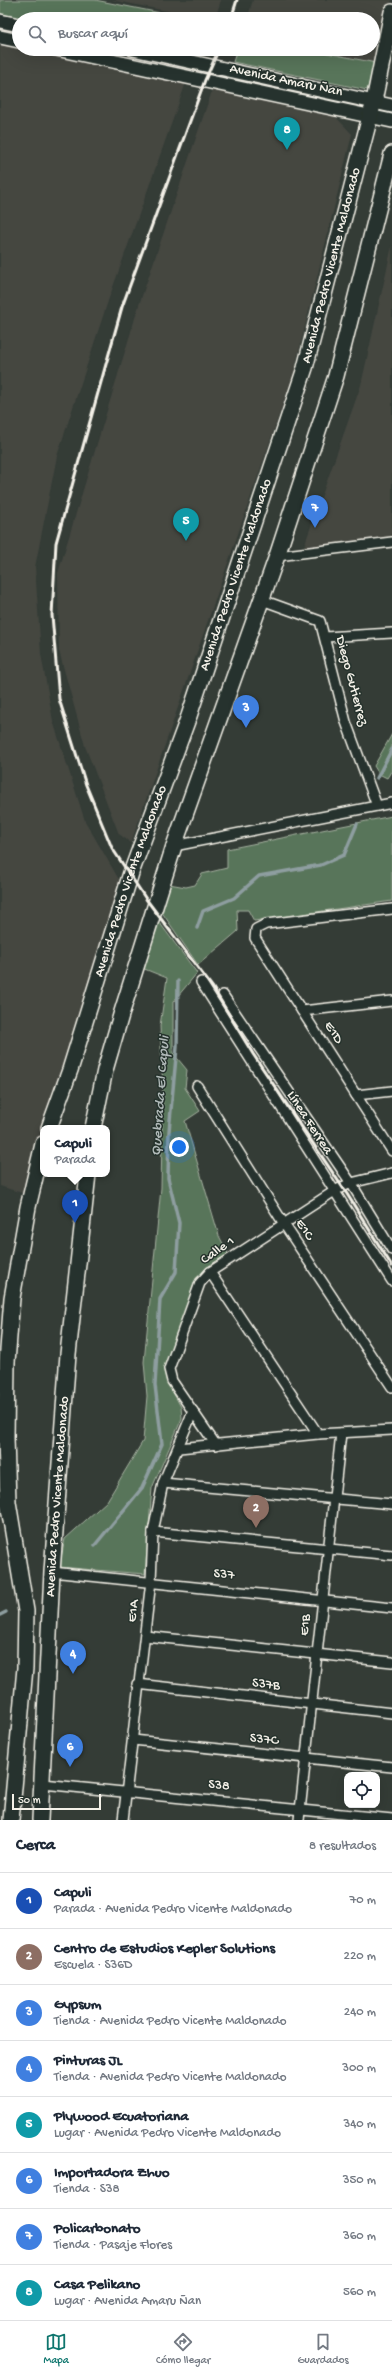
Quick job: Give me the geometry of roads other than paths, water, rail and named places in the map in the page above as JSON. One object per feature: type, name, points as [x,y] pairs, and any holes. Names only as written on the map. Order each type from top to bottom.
[{"type":"main road","name":"Avenida Pedro Vicente Maldonado","points":[[50,1125],[70,1070],[131,873],[188,716],[305,368],[372,108],[392,12]]},
{"type":"main road","points":[[0,21],[12,24]]},
{"type":"main road","points":[[0,37],[12,40]]},
{"type":"main road","name":"Avenida Amaru Ñan","points":[[90,56],[195,78],[372,108],[392,106]]},
{"type":"main road","name":"Avenida Amaru Ñan","points":[[166,56],[200,63],[372,108],[392,121]]},
{"type":"main road","points":[[195,78],[200,63]]},
{"type":"main road","points":[[94,1125],[105,1070],[174,846],[262,600],[336,376],[392,154]]},
{"type":"main road","name":"Avenida Pedro Vicente Maldonado","points":[[11,1820],[25,1668],[26,1611],[8,1502],[4,1350],[12,1298],[40,1168]]},
{"type":"main road","name":"Avenida Pedro Vicente Maldonado","points":[[40,1820],[43,1784],[52,1572],[68,1349],[86,1177]]},
{"type":"street","points":[[277,556],[392,542]]},
{"type":"street","name":"Diego Gutierrez","points":[[262,600],[320,622],[346,722],[376,806]]},
{"type":"street","points":[[325,637],[392,634]]},
{"type":"street","points":[[174,846],[392,803]]},
{"type":"street","name":"E1D","points":[[392,909],[266,924],[256,929],[254,938],[392,1151]]},
{"type":"street","name":"Línea Ferrea","points":[[201,982],[336,1190],[392,1281]]},
{"type":"street","name":"Línea Ferrea","points":[[223,995],[351,1183],[392,1250]]},
{"type":"street","points":[[302,1011],[392,1001]]},
{"type":"street","name":"E1C","points":[[198,1086],[284,1224],[392,1387]]},
{"type":"street","points":[[356,1095],[392,1091]]},
{"type":"street","name":"Calle 1","points":[[216,1444],[172,1381],[169,1369],[200,1283],[210,1272],[336,1190],[351,1183],[392,1174]]},
{"type":"street","points":[[210,1272],[318,1434]]},
{"type":"street","name":"E1A","points":[[123,1820],[151,1582],[153,1532],[163,1483],[179,1448],[193,1411]]},
{"type":"street","points":[[179,1448],[318,1434],[392,1430]]},
{"type":"street","name":"E1B","points":[[299,1820],[341,1433]]},
{"type":"street","points":[[163,1483],[392,1504]]},
{"type":"street","points":[[153,1532],[392,1555]]},
{"type":"street","name":"S37","points":[[52,1572],[392,1608]]},
{"type":"street","points":[[145,1636],[392,1662]]},
{"type":"street","name":"S37B","points":[[138,1684],[392,1713]]},
{"type":"street","name":"S37C","points":[[133,1740],[392,1767]]},
{"type":"street","name":"S38","points":[[43,1784],[300,1808],[392,1819]]},
{"type":"waterway","name":"Quebrada El Capuli","points":[[377,778],[392,749]]},
{"type":"waterway","name":"Quebrada El Capuli","points":[[197,928],[203,911],[234,898],[259,876],[321,865],[344,855],[357,824]]},
{"type":"waterway","name":"Quebrada El Capuli","points":[[95,1545],[142,1488],[162,1444],[155,1385],[160,1299],[176,1272],[179,1223],[168,1178],[169,1131],[177,1047],[178,981]]},
{"type":"waterway","name":"Quebrada El Capuli","points":[[0,1615],[6,1612]]},
{"type":"railway","points":[[233,12],[237,0]]},
{"type":"railway","points":[[216,56],[205,80],[122,307],[56,543],[52,615],[59,699],[86,785],[112,848],[146,899],[213,988],[253,1054],[347,1194],[392,1266]]},
{"type":"place","name":"Casa Pelikano","points":[[287,150]]},
{"type":"place","name":"Policarbonato","points":[[315,528]]},
{"type":"place","name":"Plywood Ecuatoriana","points":[[186,541]]},
{"type":"place","name":"Gypsum","points":[[246,728]]},
{"type":"place","name":"Capuli","points":[[75,1223]]},
{"type":"place","name":"Centro de Estudios Kepler Solutions","points":[[256,1528]]},
{"type":"place","name":"Pinturas JL","points":[[73,1674]]},
{"type":"place","name":"Importadora Zhuo","points":[[70,1767]]}]
